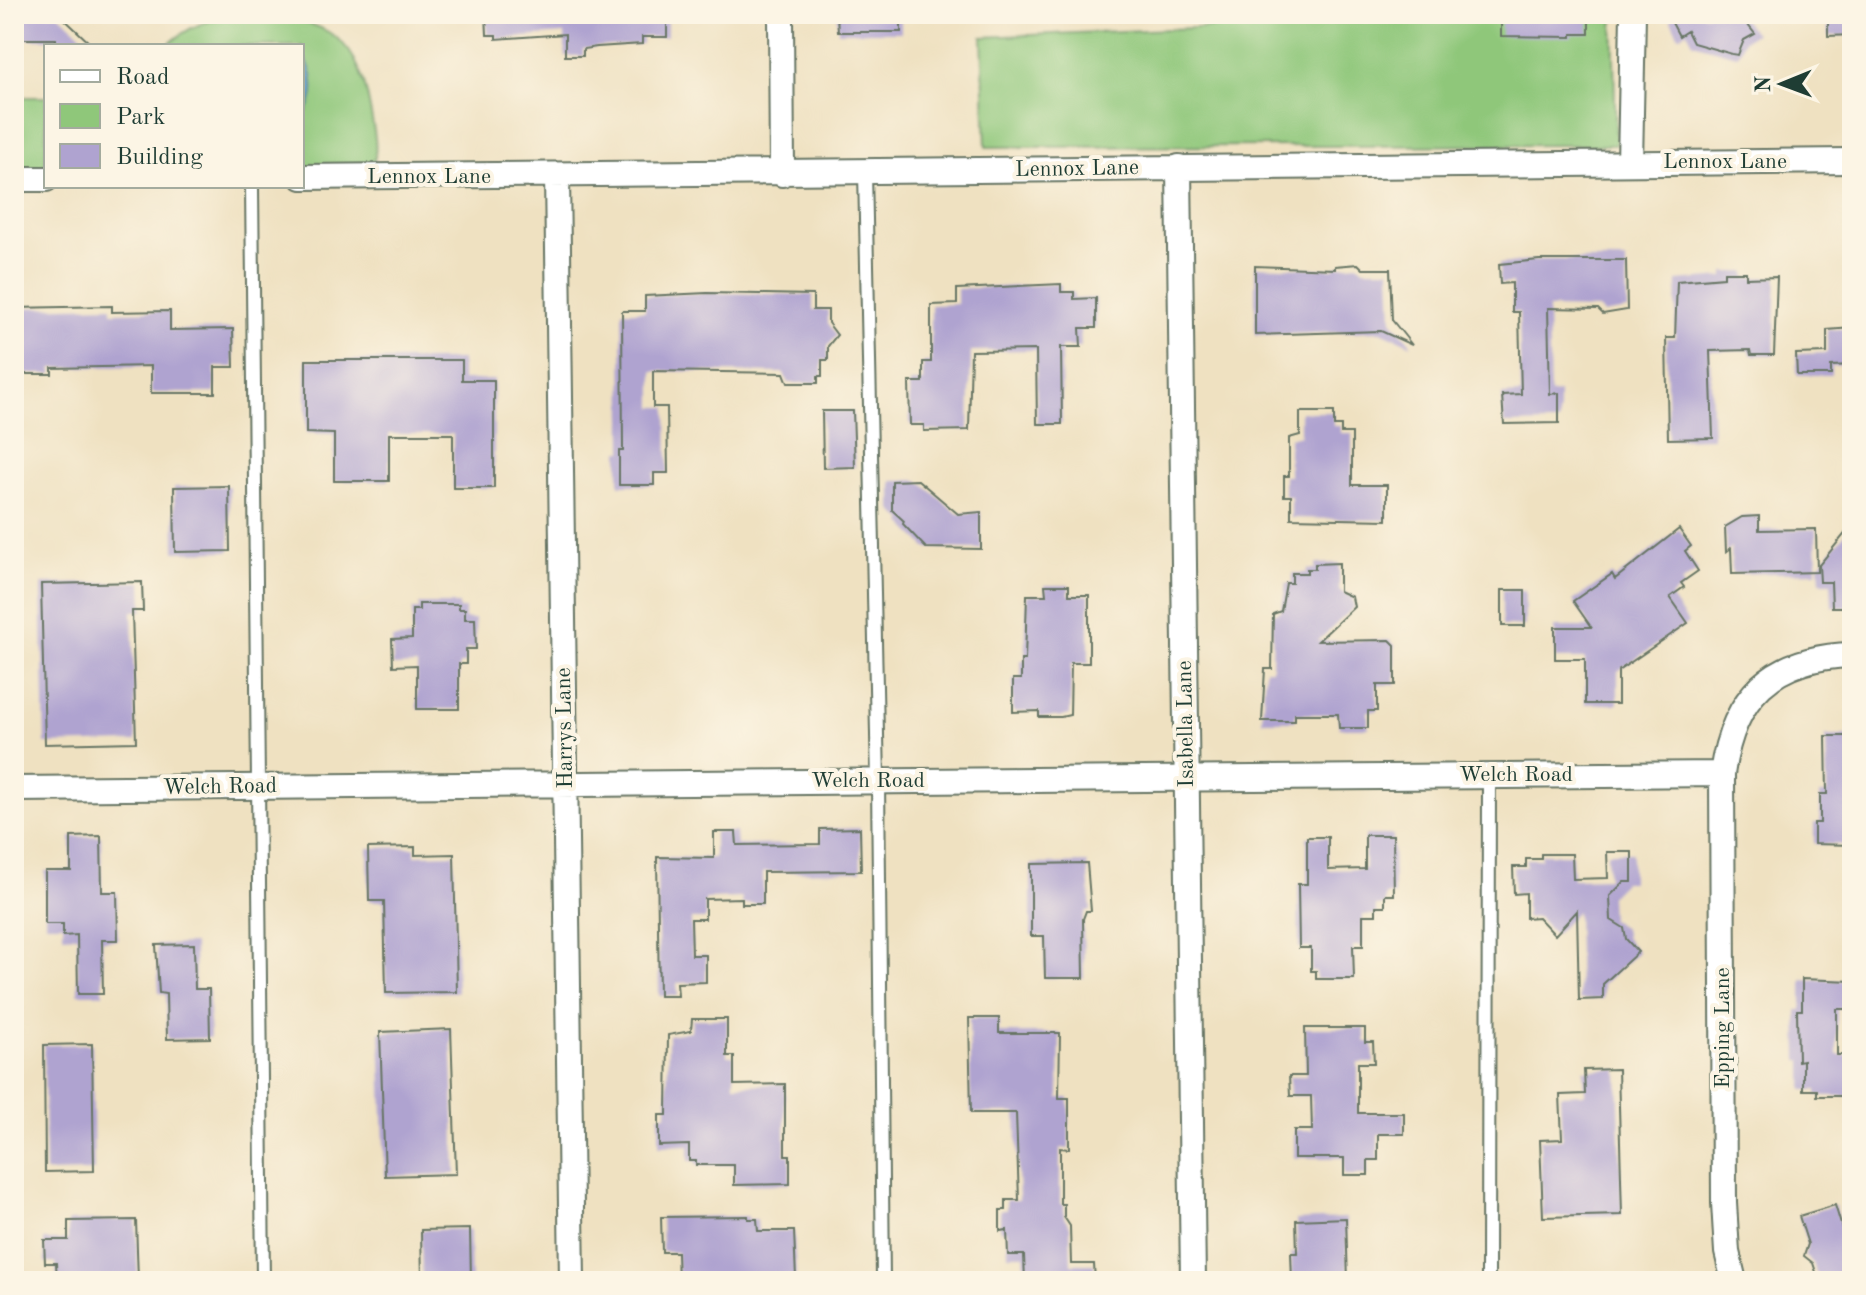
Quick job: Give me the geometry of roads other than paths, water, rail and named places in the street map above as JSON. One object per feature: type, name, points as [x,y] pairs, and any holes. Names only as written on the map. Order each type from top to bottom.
[{"type":"street","points":[[781,14],[782,174]]},
{"type":"street","points":[[1630,163],[1633,14]]},
{"type":"street","name":"Lennox Lane","points":[[304,177],[1852,161]]},
{"type":"street","name":"Isabella Lane","points":[[1179,167],[1193,1281]]},
{"type":"street","name":"Harrys Lane","points":[[557,176],[572,1281]]},
{"type":"street","points":[[14,179],[44,179]]},
{"type":"street","name":"Epping Lane","points":[[1734,1281],[1727,1252],[1724,1203],[1722,774],[1725,751],[1739,710],[1763,684],[1785,669],[1820,655],[1852,655]]},
{"type":"street","name":"Welch Road","points":[[14,789],[1722,774]]},
{"type":"lane","points":[[865,172],[878,781],[883,1281]]},
{"type":"lane","points":[[252,188],[263,1281]]},
{"type":"lane","points":[[1488,1281],[1489,775]]},
{"type":"water","points":[[304,58],[313,86],[304,114]]}]
